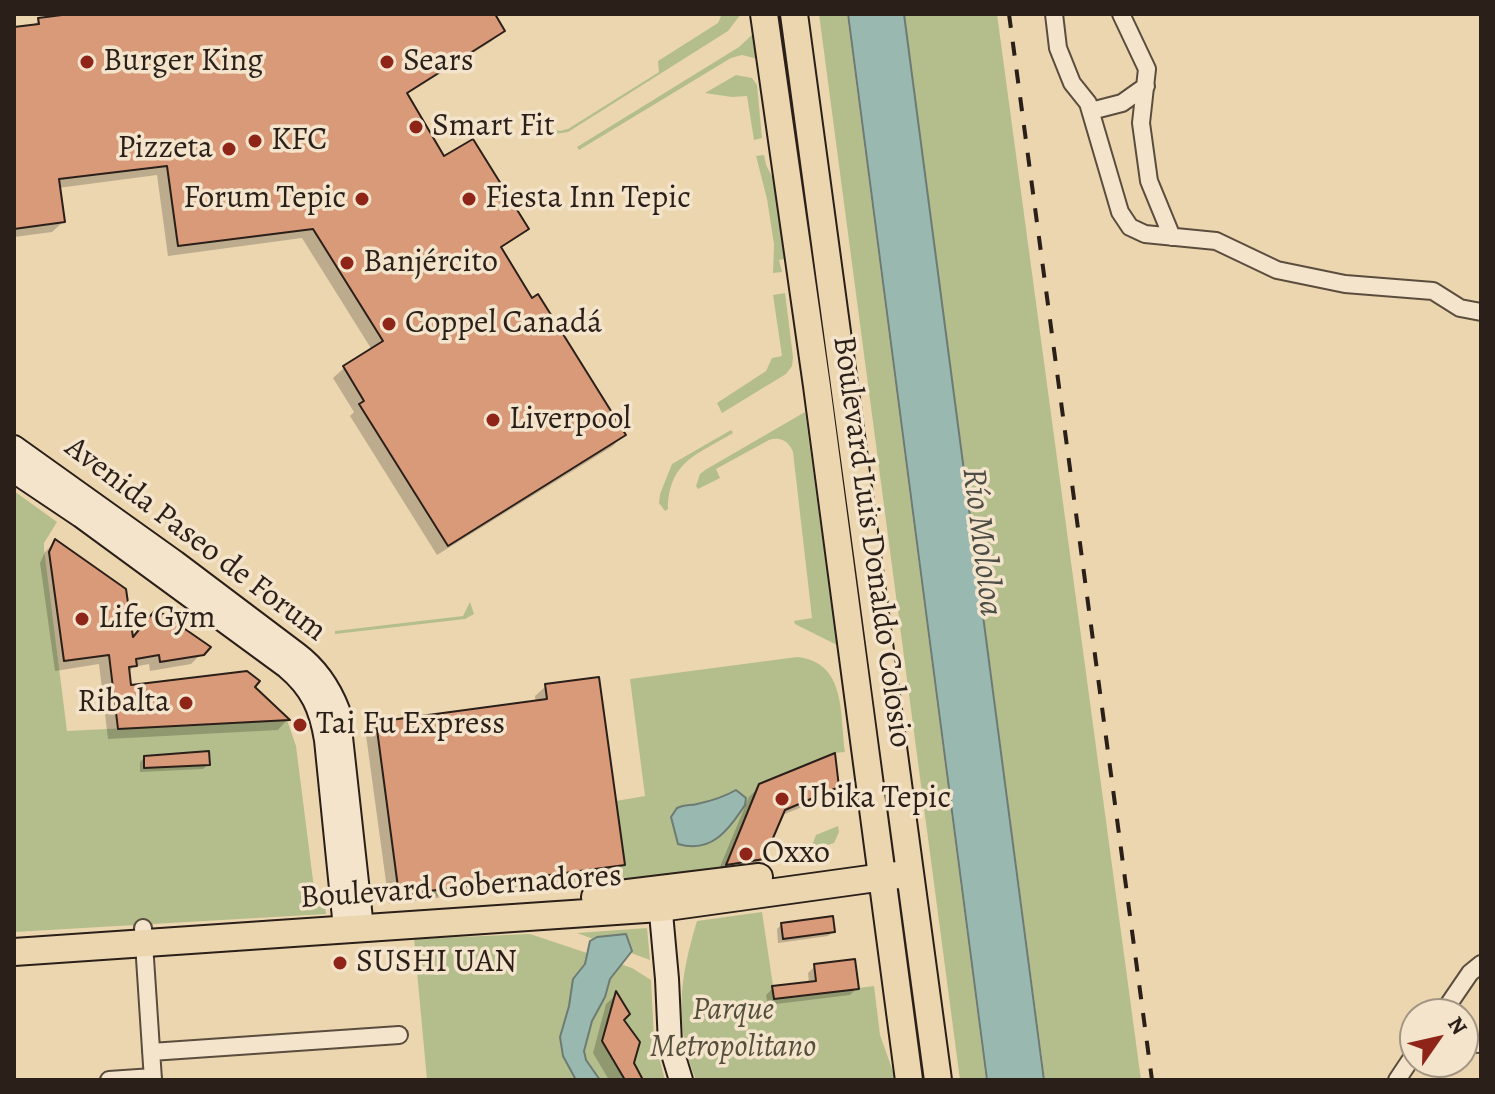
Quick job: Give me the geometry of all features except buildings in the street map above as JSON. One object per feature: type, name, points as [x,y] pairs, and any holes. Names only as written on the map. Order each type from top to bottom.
[{"type":"main road","name":"Boulevard Luis Donaldo Colosio","points":[[764,14],[909,1080]]},
{"type":"main road","name":"Boulevard Luis Donaldo Colosio","points":[[794,14],[938,1080]]},
{"type":"main road","points":[[791,202],[802,216],[824,366],[828,371],[836,372],[842,367],[842,361]]},
{"type":"main road","points":[[817,386],[828,388],[838,402],[862,581],[873,597]]},
{"type":"main road","name":"Boulevard Gobernadores","points":[[14,952],[144,936],[332,919],[353,920],[609,896],[659,898],[790,874],[910,865]]},
{"type":"main road","name":"Boulevard Gobernadores","points":[[14,936],[144,936]]},
{"type":"street","points":[[1054,14],[1058,48],[1072,83],[1088,103],[1120,212],[1130,227],[1145,234],[1216,241],[1277,270],[1345,284],[1433,291],[1460,308],[1481,312]]},
{"type":"street","points":[[1121,14],[1147,69],[1141,123],[1149,181],[1172,237]]},
{"type":"street","points":[[1091,111],[1122,103],[1146,86]]},
{"type":"street","name":"Avenida Paseo de Forum","points":[[14,447],[312,665],[331,692],[338,710],[353,920]]},
{"type":"street","name":"Avenida Paseo de Forum","points":[[14,471],[81,516],[287,667],[308,689],[322,714],[353,920]]},
{"type":"street","points":[[659,898],[670,1044],[681,1080]]},
{"type":"street","points":[[109,1080],[153,1079],[144,936]]},
{"type":"street","points":[[1453,998],[1470,973],[1481,964]]},
{"type":"street","points":[[151,1052],[399,1035]]},
{"type":"green space","points":[[728,14],[741,14],[728,31],[568,132],[548,135],[536,131],[543,126],[560,131],[568,129],[659,72],[658,61]]},
{"type":"green space","points":[[819,14],[847,14],[986,1080],[960,1080]]},
{"type":"green space","points":[[904,14],[997,14],[1141,1080],[1045,1080]]},
{"type":"green space","points":[[754,33],[758,59],[742,55],[731,58],[579,150],[577,147],[739,47]]},
{"type":"green space","points":[[736,75],[752,78],[757,85],[762,138],[754,140],[747,96],[705,93]]},
{"type":"green space","points":[[764,155],[775,182],[784,259],[779,260],[782,272],[773,273],[774,244],[756,156]]},
{"type":"green space","points":[[785,293],[792,366],[786,374],[722,413],[717,403],[766,371],[772,358],[782,356],[773,295]]},
{"type":"green space","points":[[805,412],[837,645],[794,621],[812,618],[793,452],[789,445],[780,439],[769,440],[716,469],[720,478],[698,489],[696,486],[705,470]]},
{"type":"green space","points":[[731,430],[733,433],[687,461],[674,480],[665,511],[659,503],[660,494],[672,464]]},
{"type":"green space","points":[[14,491],[57,522],[44,543],[44,549],[67,731],[287,720],[296,746],[315,896],[324,896],[326,914],[14,932]]},
{"type":"green space","points":[[470,602],[474,614],[465,619],[335,634],[335,631],[463,616]]},
{"type":"green space","points":[[797,657],[813,661],[824,668],[832,679],[841,706],[845,752],[835,753],[759,784],[726,865],[727,874],[633,886],[400,898],[399,895],[453,887],[455,894],[488,890],[487,883],[509,880],[511,889],[565,882],[564,873],[616,801],[645,796],[630,679]]},
{"type":"green space","points":[[838,826],[834,843],[810,850],[816,835]]},
{"type":"green space","name":"Parque Metropolitano","points":[[762,912],[775,999],[874,986],[880,1035],[896,1080],[696,1080],[684,1040],[682,1001],[686,962],[697,921]]},
{"type":"green space","points":[[647,928],[650,960],[577,933]]},
{"type":"green space","points":[[530,934],[632,968],[651,980],[654,1039],[665,1080],[427,1080],[414,939]]},
{"type":"water","points":[[848,14],[904,14],[1044,1080],[987,1080]]},
{"type":"water","points":[[736,790],[746,798],[745,805],[718,838],[700,846],[678,844],[671,817],[677,808],[712,800]]},
{"type":"water","points":[[626,934],[632,951],[610,979],[605,997],[592,1021],[584,1051],[586,1060],[600,1080],[576,1080],[563,1056],[560,1037],[573,979],[585,964],[590,941],[597,937]]},
{"type":"railway","points":[[1009,14],[1152,1080]]},
{"type":"place","name":"Burger King","points":[[87,62]]},
{"type":"place","name":"Sears","points":[[387,62]]},
{"type":"place","name":"Smart Fit","points":[[416,127]]},
{"type":"place","name":"KFC","points":[[255,141]]},
{"type":"place","name":"Pizzeta","points":[[229,149]]},
{"type":"place","name":"Forum Tepic","points":[[362,199]]},
{"type":"place","name":"Fiesta Inn Tepic","points":[[469,199]]},
{"type":"place","name":"Banjército","points":[[347,263]]},
{"type":"place","name":"Coppel Canadá","points":[[389,324]]},
{"type":"place","name":"Liverpool","points":[[493,420]]},
{"type":"place","name":"Life Gym","points":[[82,619]]},
{"type":"place","name":"Ribalta","points":[[186,703]]},
{"type":"place","name":"Tai Fu Express","points":[[300,725]]},
{"type":"place","name":"Ubika Tepic","points":[[782,799]]},
{"type":"place","name":"Oxxo","points":[[746,854]]},
{"type":"place","name":"SUSHI UAN","points":[[340,963]]},
{"type":"water label","name":"Río Mololoa","points":[[981,542]]}]
